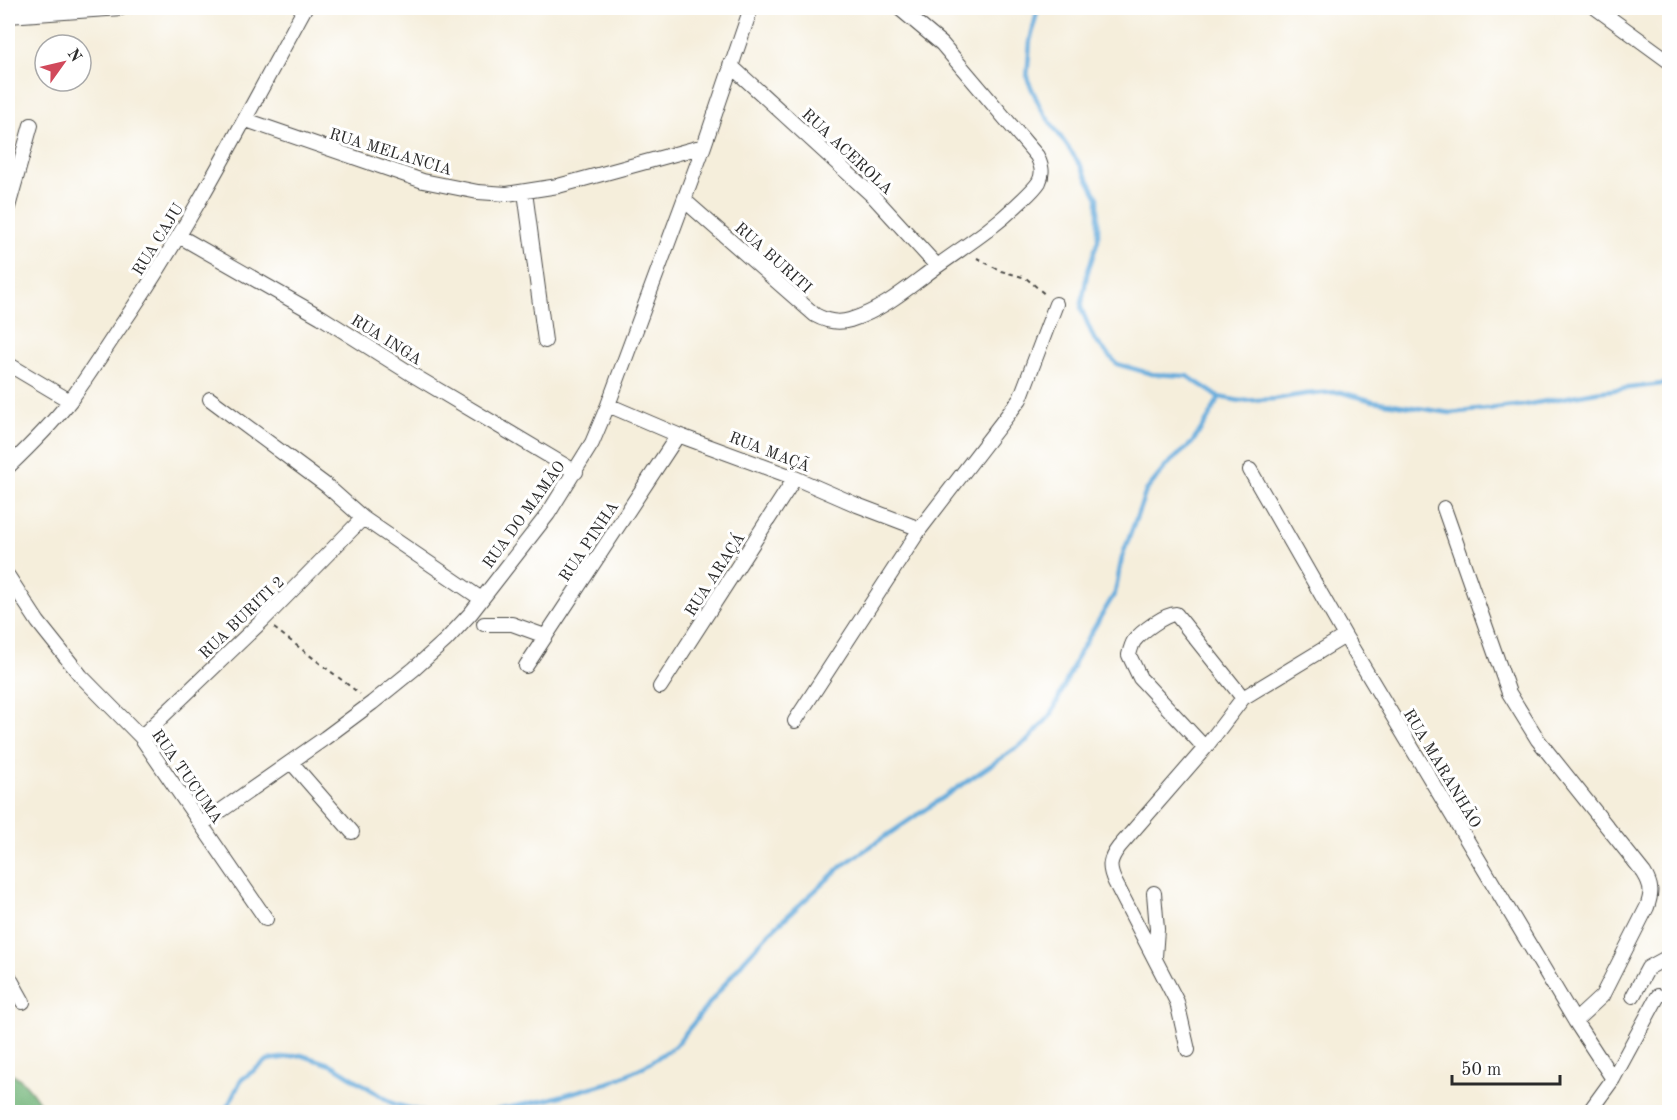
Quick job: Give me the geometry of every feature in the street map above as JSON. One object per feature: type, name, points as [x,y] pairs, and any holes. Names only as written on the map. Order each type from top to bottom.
[{"type":"street","points":[[8,16],[121,8]]},
{"type":"street","name":"RUA CAJU","points":[[8,467],[70,401],[130,313],[179,236],[246,120],[305,8]]},
{"type":"street","name":"RUA DO MAMÃO","points":[[202,824],[372,703],[414,669],[471,613],[480,598],[548,514],[592,443],[608,405],[704,146],[751,8]]},
{"type":"street","points":[[899,8],[942,44],[1026,141],[1041,166],[1040,180],[1034,189],[978,239],[937,266]]},
{"type":"street","points":[[1596,8],[1670,62]]},
{"type":"street","name":"RUA ACEROLA","points":[[730,65],[873,196],[937,266]]},
{"type":"street","name":"RUA MELANCIA","points":[[246,120],[423,180],[478,192],[507,194],[558,186],[704,146]]},
{"type":"street","points":[[8,207],[31,125]]},
{"type":"street","points":[[525,192],[545,341]]},
{"type":"street","name":"RUA BURITI","points":[[684,200],[815,315],[826,321],[849,321],[868,313],[896,297],[937,266]]},
{"type":"street","name":"RUA INGA","points":[[179,236],[321,317],[576,472]]},
{"type":"street","points":[[795,721],[920,529],[1020,399],[1056,304]]},
{"type":"street","points":[[8,364],[70,401]]},
{"type":"street","points":[[210,399],[327,486],[363,518],[480,598]]},
{"type":"street","name":"RUA MAÇÃ","points":[[608,405],[678,435],[795,478],[856,505],[920,529]]},
{"type":"street","name":"RUA PINHA","points":[[526,666],[678,435]]},
{"type":"street","name":"RUA MARANHÃO","points":[[1250,470],[1345,636],[1575,1021],[1613,1079]]},
{"type":"street","name":"RUA ARAÇÁ","points":[[660,687],[795,478]]},
{"type":"street","points":[[1444,508],[1509,693],[1538,740],[1651,884],[1652,894],[1641,922],[1602,996],[1575,1021]]},
{"type":"street","name":"RUA BURITI 2","points":[[141,737],[263,620],[363,518]]},
{"type":"street","name":"RUA TUCUMA","points":[[8,576],[38,622],[81,676],[141,737],[266,919]]},
{"type":"street","points":[[1205,748],[1140,678],[1129,655],[1134,641],[1158,621],[1176,614],[1244,698]]},
{"type":"street","points":[[484,624],[512,624],[545,636]]},
{"type":"street","points":[[1188,1050],[1177,1002],[1109,870],[1109,864],[1119,847],[1205,748],[1244,698],[1345,636]]},
{"type":"street","points":[[291,762],[352,832]]},
{"type":"street","points":[[1154,893],[1157,929],[1155,960]]},
{"type":"street","points":[[1633,996],[1648,968],[1670,956]]},
{"type":"street","points":[[8,975],[23,1002]]},
{"type":"street","points":[[1589,1113],[1613,1079],[1658,996]]},
{"type":"path","points":[[977,258],[1001,271],[1026,278],[1056,304]]},
{"type":"path","points":[[263,620],[372,703]]},
{"type":"green space","points":[[8,1072],[25,1083],[45,1112],[8,1112]]},
{"type":"waterway","points":[[1038,8],[1030,41],[1027,78],[1041,109],[1081,166],[1098,198],[1098,240],[1087,274],[1081,308],[1094,339],[1117,364],[1152,374],[1187,376],[1219,397],[1240,401],[1340,392],[1373,401],[1450,413],[1525,405],[1596,392],[1670,383]]},
{"type":"waterway","points":[[486,1112],[546,1100],[611,1082],[645,1066],[675,1046],[745,959],[769,933],[843,865],[1028,740],[1051,715],[1079,653],[1115,593],[1122,557],[1146,491],[1167,465],[1192,443],[1219,397]]},
{"type":"waterway","points":[[225,1112],[241,1080],[268,1060],[301,1055],[332,1065],[394,1104],[423,1112]]}]
